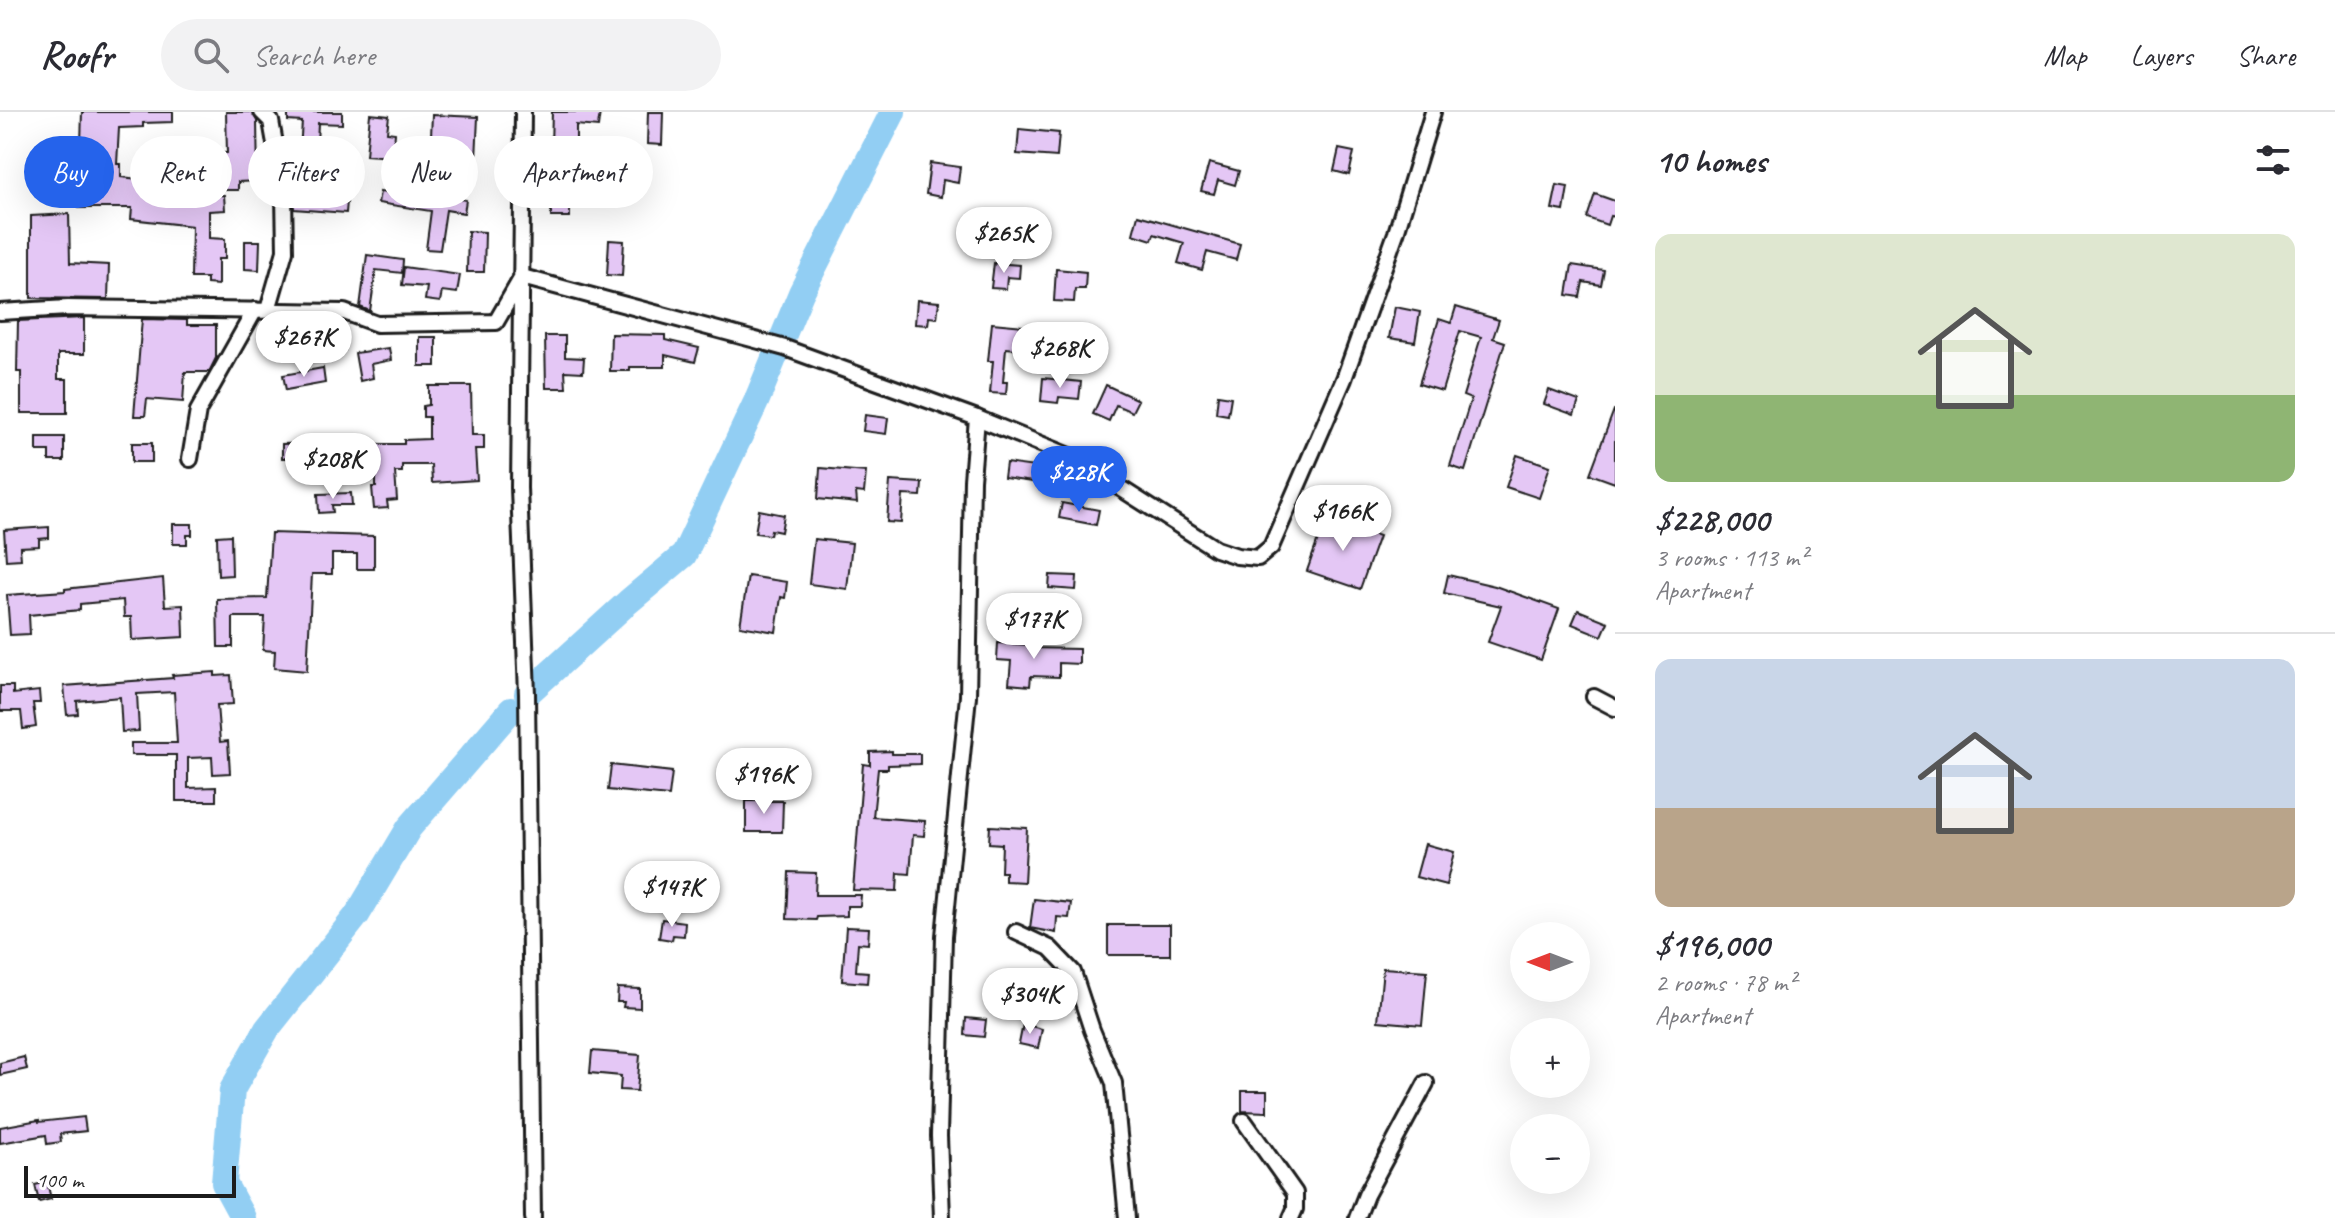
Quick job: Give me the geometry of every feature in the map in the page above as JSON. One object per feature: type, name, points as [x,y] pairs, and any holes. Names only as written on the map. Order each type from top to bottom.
[{"type":"street","points":[[190,459],[198,411],[262,310],[285,251],[284,195],[271,121],[262,112]]},
{"type":"street","points":[[523,112],[519,488],[527,694],[533,1218]]},
{"type":"street","points":[[522,277],[785,348],[977,418],[1070,456],[1216,549],[1237,556],[1258,558],[1271,547],[1344,379],[1396,233],[1433,112]]},
{"type":"street","points":[[0,312],[68,308],[262,310],[344,312],[377,324],[496,322],[522,277]]},
{"type":"street","points":[[942,1218],[939,1136],[944,936],[968,696],[972,480],[977,418]]},
{"type":"street","points":[[1594,697],[1615,708]]},
{"type":"street","points":[[1016,932],[1050,948],[1073,972],[1114,1083],[1127,1218]]},
{"type":"street","points":[[1357,1218],[1366,1195],[1426,1083]]},
{"type":"street","points":[[1244,1121],[1295,1193],[1295,1209],[1291,1218]]},
{"type":"building","points":[[82,112],[173,112],[173,122],[119,128],[117,164],[121,164],[121,177],[130,178],[130,208],[114,208],[114,136],[81,136]]},
{"type":"building","points":[[226,112],[252,112],[257,121],[257,136],[248,136],[248,182],[238,182],[238,190],[232,190],[232,136],[227,136]]},
{"type":"building","points":[[288,112],[342,112],[342,124],[318,123],[317,136],[301,136],[302,122],[288,121]]},
{"type":"building","points":[[552,112],[600,112],[598,127],[576,125],[576,136],[551,136]]},
{"type":"building","points":[[648,112],[663,112],[662,145],[653,144],[653,136],[647,136]]},
{"type":"building","points":[[370,114],[389,116],[387,132],[395,133],[395,136],[381,136],[381,156],[366,155]]},
{"type":"building","points":[[432,115],[478,117],[477,136],[431,136]]},
{"type":"building","points":[[1019,129],[1059,133],[1057,157],[1017,154]]},
{"type":"building","points":[[1339,149],[1354,152],[1349,175],[1334,171]]},
{"type":"building","points":[[930,163],[960,167],[958,183],[943,180],[941,197],[926,194]]},
{"type":"building","points":[[1209,163],[1239,171],[1235,185],[1218,180],[1214,194],[1201,191]]},
{"type":"building","points":[[1557,185],[1568,187],[1564,211],[1552,209]]},
{"type":"building","points":[[1595,194],[1615,201],[1615,217],[1610,216],[1607,225],[1587,218]]},
{"type":"building","points":[[132,208],[225,208],[209,211],[209,238],[225,239],[225,259],[218,259],[218,285],[207,284],[207,278],[191,278],[192,226],[131,219]]},
{"type":"building","points":[[294,208],[346,208],[346,213]]},
{"type":"building","points":[[411,208],[465,208],[464,213],[446,210],[440,250],[426,249],[431,211]]},
{"type":"building","points":[[551,208],[570,208],[570,217],[551,217]]},
{"type":"building","points":[[69,214],[70,263],[109,265],[108,299],[31,298],[31,216]]},
{"type":"building","points":[[1138,215],[1240,244],[1236,260],[1207,252],[1202,270],[1178,263],[1184,243],[1154,234],[1152,240],[1133,234]]},
{"type":"building","points":[[468,231],[485,232],[484,272],[467,272]]},
{"type":"building","points":[[609,240],[624,241],[622,276],[607,275]]},
{"type":"building","points":[[245,241],[260,241],[259,270],[245,269]]},
{"type":"building","points":[[367,255],[403,260],[402,273],[376,270],[370,311],[360,307]]},
{"type":"building","points":[[994,263],[1020,265],[1019,278],[1007,277],[1006,289],[991,288]]},
{"type":"building","points":[[1572,265],[1604,270],[1601,285],[1583,282],[1580,297],[1567,295]]},
{"type":"building","points":[[404,267],[460,275],[457,293],[442,291],[440,302],[425,300],[427,287],[402,285]]},
{"type":"building","points":[[1056,269],[1086,272],[1085,289],[1075,289],[1074,302],[1054,301]]},
{"type":"building","points":[[917,300],[939,302],[937,318],[929,317],[928,325],[915,324]]},
{"type":"building","points":[[1395,307],[1420,312],[1415,342],[1389,338]]},
{"type":"building","points":[[1456,307],[1499,320],[1493,338],[1505,342],[1465,471],[1450,466],[1471,399],[1463,396],[1481,337],[1460,331],[1442,391],[1419,384],[1439,319],[1451,323]]},
{"type":"building","points":[[84,318],[84,354],[58,354],[58,379],[67,379],[67,413],[21,413],[21,372],[17,372],[18,321]]},
{"type":"building","points":[[142,319],[187,320],[187,325],[216,325],[216,358],[209,372],[185,372],[183,402],[147,399],[145,416],[134,416]]},
{"type":"building","points":[[992,323],[1055,329],[1056,325],[1102,337],[1095,364],[1078,360],[1081,349],[1040,340],[1039,351],[1006,348],[1003,382],[1007,382],[1006,394],[990,393],[993,361],[988,361]]},
{"type":"building","points":[[344,325],[345,350],[327,350],[327,344],[299,345],[298,326]]},
{"type":"building","points":[[611,334],[665,335],[665,340],[699,348],[695,362],[665,355],[665,367],[630,367],[630,371],[610,371]]},
{"type":"building","points":[[545,336],[565,336],[565,357],[584,358],[583,372],[565,371],[566,388],[546,388]]},
{"type":"building","points":[[419,337],[436,337],[436,366],[419,366]]},
{"type":"building","points":[[389,348],[391,360],[371,364],[373,378],[360,381],[355,353]]},
{"type":"building","points":[[323,368],[325,383],[286,390],[283,375]]},
{"type":"building","points":[[1043,378],[1081,382],[1079,399],[1059,397],[1058,403],[1041,401]]},
{"type":"building","points":[[1106,385],[1138,400],[1132,412],[1116,405],[1109,421],[1093,414]]},
{"type":"building","points":[[429,386],[471,386],[472,435],[484,435],[484,449],[475,449],[477,480],[432,483],[431,465],[402,465],[402,472],[395,472],[397,500],[387,501],[388,508],[374,509],[372,487],[376,487],[376,444],[404,444],[404,440],[429,439],[429,417],[423,417],[423,406],[429,405]]},
{"type":"building","points":[[1549,390],[1579,401],[1574,415],[1544,404]]},
{"type":"building","points":[[1218,395],[1231,397],[1228,415],[1216,413]]},
{"type":"building","points":[[1615,410],[1615,483],[1590,474]]},
{"type":"building","points":[[865,415],[888,418],[886,434],[863,431]]},
{"type":"building","points":[[37,437],[64,437],[64,461],[49,461],[49,451],[37,451]]},
{"type":"building","points":[[132,443],[152,443],[152,462],[132,462]]},
{"type":"building","points":[[321,443],[322,458],[282,458],[282,444]]},
{"type":"building","points":[[1517,455],[1550,466],[1539,498],[1506,487]]},
{"type":"building","points":[[1006,463],[1035,467],[1033,482],[1004,478]]},
{"type":"building","points":[[820,468],[866,472],[864,493],[856,492],[857,503],[818,499]]},
{"type":"building","points":[[890,481],[922,483],[921,496],[903,495],[901,523],[887,522]]},
{"type":"building","points":[[351,493],[352,505],[332,505],[333,512],[319,513],[318,494]]},
{"type":"building","points":[[1062,503],[1099,510],[1096,525],[1059,518]]},
{"type":"building","points":[[759,510],[784,515],[781,532],[771,530],[770,535],[755,533]]},
{"type":"building","points":[[1326,517],[1379,536],[1360,589],[1307,571]]},
{"type":"building","points":[[173,524],[192,524],[192,535],[187,535],[187,544],[173,544]]},
{"type":"building","points":[[49,527],[49,538],[39,539],[39,546],[20,547],[21,559],[6,560],[4,530]]},
{"type":"building","points":[[271,533],[374,536],[374,569],[357,569],[357,554],[332,554],[332,574],[312,574],[307,671],[274,668],[275,651],[263,650],[265,617],[233,617],[233,647],[218,647],[217,599],[267,598]]},
{"type":"building","points":[[231,535],[232,575],[218,576],[217,536]]},
{"type":"building","points":[[814,539],[852,543],[847,589],[809,584]]},
{"type":"building","points":[[1050,575],[1077,576],[1076,590],[1049,588]]},
{"type":"building","points":[[1448,575],[1495,586],[1559,609],[1541,660],[1488,642],[1501,606],[1444,593]]},
{"type":"building","points":[[748,576],[787,582],[785,598],[781,597],[776,632],[740,626]]},
{"type":"building","points":[[163,578],[165,606],[183,605],[184,637],[132,640],[131,617],[124,617],[123,600],[80,604],[80,610],[29,615],[30,634],[10,635],[7,595]]},
{"type":"building","points":[[1578,610],[1608,622],[1602,636],[1572,624]]},
{"type":"building","points":[[998,643],[1033,645],[1033,648],[1079,649],[1079,664],[1059,663],[1059,677],[1031,676],[1030,686],[1009,684],[1011,661],[997,660]]},
{"type":"building","points":[[215,672],[215,676],[231,675],[233,704],[217,705],[220,742],[228,741],[230,773],[213,774],[212,757],[188,758],[188,788],[216,787],[216,801],[176,801],[176,755],[131,755],[131,743],[177,743],[174,692],[137,694],[139,731],[122,732],[120,697],[77,701],[78,714],[67,715],[64,686]]},
{"type":"building","points":[[0,686],[13,686],[13,694],[39,691],[40,703],[33,703],[36,727],[23,729],[21,711],[0,711]]},
{"type":"building","points":[[892,751],[892,754],[920,754],[920,764],[888,765],[888,769],[878,769],[873,817],[925,821],[924,836],[913,835],[910,874],[898,873],[897,891],[853,890],[863,764],[870,765],[870,752]]},
{"type":"building","points":[[611,765],[672,772],[669,796],[608,790]]},
{"type":"building","points":[[746,801],[783,801],[782,832],[746,832]]},
{"type":"building","points":[[990,826],[1027,828],[1024,882],[1005,881],[1005,872],[1001,872],[1002,844],[989,843]]},
{"type":"building","points":[[1425,844],[1454,852],[1446,885],[1416,877]]},
{"type":"building","points":[[789,872],[816,873],[815,895],[861,895],[860,906],[847,906],[847,916],[817,917],[816,920],[787,919]]},
{"type":"building","points":[[1034,899],[1071,903],[1069,918],[1057,917],[1056,933],[1030,928]]},
{"type":"building","points":[[662,919],[685,922],[684,936],[673,935],[672,940],[659,938]]},
{"type":"building","points":[[1108,925],[1170,925],[1170,955],[1108,955]]},
{"type":"building","points":[[846,927],[869,928],[868,944],[858,943],[856,971],[868,972],[867,983],[842,981]]},
{"type":"building","points":[[1383,968],[1427,971],[1422,1025],[1378,1021]]},
{"type":"building","points":[[618,988],[640,989],[640,1008],[623,1007],[624,1002],[617,1002]]},
{"type":"building","points":[[966,1018],[986,1020],[984,1037],[965,1035]]},
{"type":"building","points":[[1023,1024],[1042,1029],[1038,1048],[1019,1044]]},
{"type":"building","points":[[592,1051],[640,1055],[637,1091],[620,1090],[621,1076],[590,1073]]},
{"type":"building","points":[[24,1057],[27,1069],[0,1075],[0,1063]]},
{"type":"building","points":[[1242,1091],[1267,1091],[1267,1112],[1242,1111]]},
{"type":"building","points":[[84,1117],[86,1131],[60,1134],[61,1142],[47,1144],[46,1135],[0,1143],[0,1127]]},
{"type":"building","points":[[47,1182],[51,1199],[39,1202],[35,1185]]},
{"type":"waterway","points":[[527,694],[684,555],[756,402],[801,293],[893,112]]},
{"type":"waterway","points":[[243,1218],[224,1183],[232,1090],[267,1029],[357,915],[409,828],[511,710]]}]
